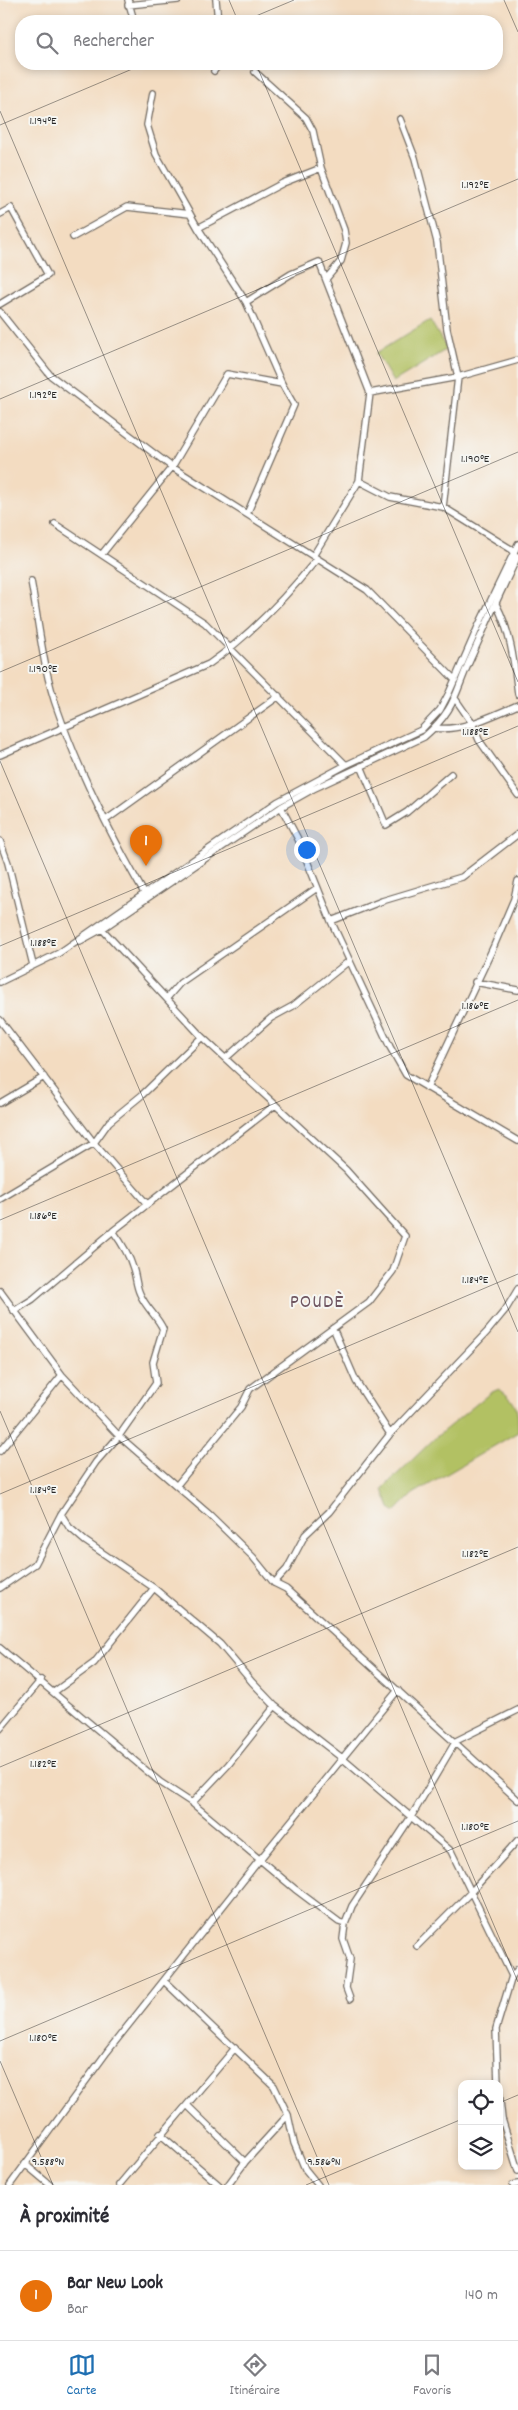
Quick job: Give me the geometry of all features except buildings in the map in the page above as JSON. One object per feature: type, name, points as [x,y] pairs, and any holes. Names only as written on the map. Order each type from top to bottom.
[{"type":"street","points":[[132,15],[128,3],[178,0]]},
{"type":"street","points":[[216,0],[217,15]]},
{"type":"street","points":[[255,72],[306,118],[313,131],[321,168],[344,230],[346,244],[341,261],[326,279]]},
{"type":"street","points":[[153,93],[147,125],[156,154],[198,228],[246,302],[282,384],[294,405],[247,514]]},
{"type":"street","points":[[400,119],[415,158],[437,242],[447,329],[458,376],[443,507]]},
{"type":"street","points":[[198,228],[283,183],[321,168]]},
{"type":"street","points":[[73,237],[126,207],[190,214]]},
{"type":"street","points":[[0,214],[11,208],[48,275],[0,304]]},
{"type":"street","points":[[0,755],[209,664],[232,648],[290,592],[315,557],[359,480],[370,393],[319,262],[291,274],[246,302]]},
{"type":"street","points":[[0,312],[50,375],[172,467],[367,590],[455,680]]},
{"type":"street","points":[[370,393],[458,376],[518,360]]},
{"type":"street","points":[[102,554],[172,467],[227,374],[282,384]]},
{"type":"street","points":[[359,480],[390,496],[443,507],[516,553]]},
{"type":"street","points":[[55,524],[205,623],[232,648],[346,765]]},
{"type":"street","points":[[0,982],[102,929],[281,806],[424,737],[444,718],[455,699],[466,668],[496,604],[518,544]]},
{"type":"street","points":[[59,953],[277,802],[346,765],[421,730],[440,710],[450,693],[516,553]]},
{"type":"street","points":[[31,581],[50,684],[64,727],[106,820],[144,893]]},
{"type":"street","points":[[496,604],[506,622],[513,649],[518,694]]},
{"type":"street","points":[[450,693],[472,722],[479,740],[518,796]]},
{"type":"street","points":[[106,820],[279,696]]},
{"type":"street","points":[[434,728],[443,729],[472,722],[518,705]]},
{"type":"street","points":[[361,766],[386,825],[407,812],[452,774]]},
{"type":"street","points":[[281,806],[299,841],[349,961],[390,1047],[406,1074],[518,1141]]},
{"type":"street","points":[[331,921],[382,901],[462,877],[518,835]]},
{"type":"street","points":[[0,841],[8,863],[33,965]]},
{"type":"street","points":[[427,1088],[514,899],[518,881]]},
{"type":"street","points":[[167,998],[180,983],[317,888]]},
{"type":"street","points":[[102,929],[202,1037],[346,1170],[405,1236],[393,1271],[369,1302],[250,1389],[240,1406],[177,1485]]},
{"type":"street","points":[[226,1058],[271,1018],[292,1006],[349,961]]},
{"type":"street","points":[[475,982],[518,990]]},
{"type":"street","points":[[0,1020],[94,1143],[147,1204]]},
{"type":"street","points":[[0,1199],[94,1143],[109,1122],[142,1095],[202,1037]]},
{"type":"street","points":[[0,1103],[44,1078]]},
{"type":"street","points":[[14,1311],[45,1289],[113,1231],[275,1105]]},
{"type":"street","points":[[0,1588],[35,1564],[61,1514],[96,1462],[119,1436],[156,1383],[153,1362],[163,1329],[160,1322],[147,1309],[138,1292],[133,1268],[126,1250],[113,1231]]},
{"type":"street","points":[[274,1583],[287,1569],[306,1535],[329,1512],[390,1434],[487,1332],[506,1309],[518,1289]]},
{"type":"street","points":[[0,1291],[62,1375],[119,1436],[230,1533],[274,1583],[286,1589],[456,1741],[518,1800]]},
{"type":"street","points":[[333,1328],[356,1381],[390,1434]]},
{"type":"street","points":[[0,1451],[62,1375]]},
{"type":"street","points":[[61,1514],[69,1527],[85,1541],[154,1588],[220,1644],[275,1706],[342,1758],[451,1851],[512,1976]]},
{"type":"street","points":[[54,1692],[94,1663],[154,1588]]},
{"type":"street","points":[[0,1648],[41,1680],[160,1782],[192,1803],[261,1858],[295,1889],[339,1922],[345,1924]]},
{"type":"street","points":[[0,1728],[41,1680]]},
{"type":"street","points":[[10,2185],[107,2052],[261,1858],[398,1690]]},
{"type":"street","points":[[192,1803],[228,1765],[275,1706]]},
{"type":"street","points":[[350,1999],[346,1988],[350,1959],[342,1939],[352,1906],[411,1817],[456,1741],[518,1710]]},
{"type":"street","points":[[417,1946],[470,1893],[518,1840]]},
{"type":"street","points":[[498,2080],[496,2029],[512,1976],[518,1969]]},
{"type":"street","points":[[164,1981],[274,2086],[288,2115],[294,2143],[304,2169],[318,2185]]},
{"type":"street","points":[[119,2185],[160,2134],[235,2048]]},
{"type":"street","points":[[187,2105],[245,2162]]},
{"type":"street","points":[[228,2185],[245,2162],[288,2115]]},
{"type":"street","points":[[503,2122],[518,2171]]},
{"type":"street","points":[[160,2134],[218,2185]]},
{"type":"street","points":[[25,2164],[50,2185]]},
{"type":"street","points":[[513,2185],[518,2184]]},
{"type":"green space","points":[[430,320],[447,349],[393,382],[376,353]]},
{"type":"green space","points":[[499,1389],[510,1398],[516,1407],[518,1432],[413,1494],[395,1512],[390,1508],[383,1490],[385,1486],[436,1437],[490,1393]]},
{"type":"place","name":"Bar New Look","points":[[146,866]]},
{"type":"district","name":"POUDÈ","points":[[317,1303]]}]
